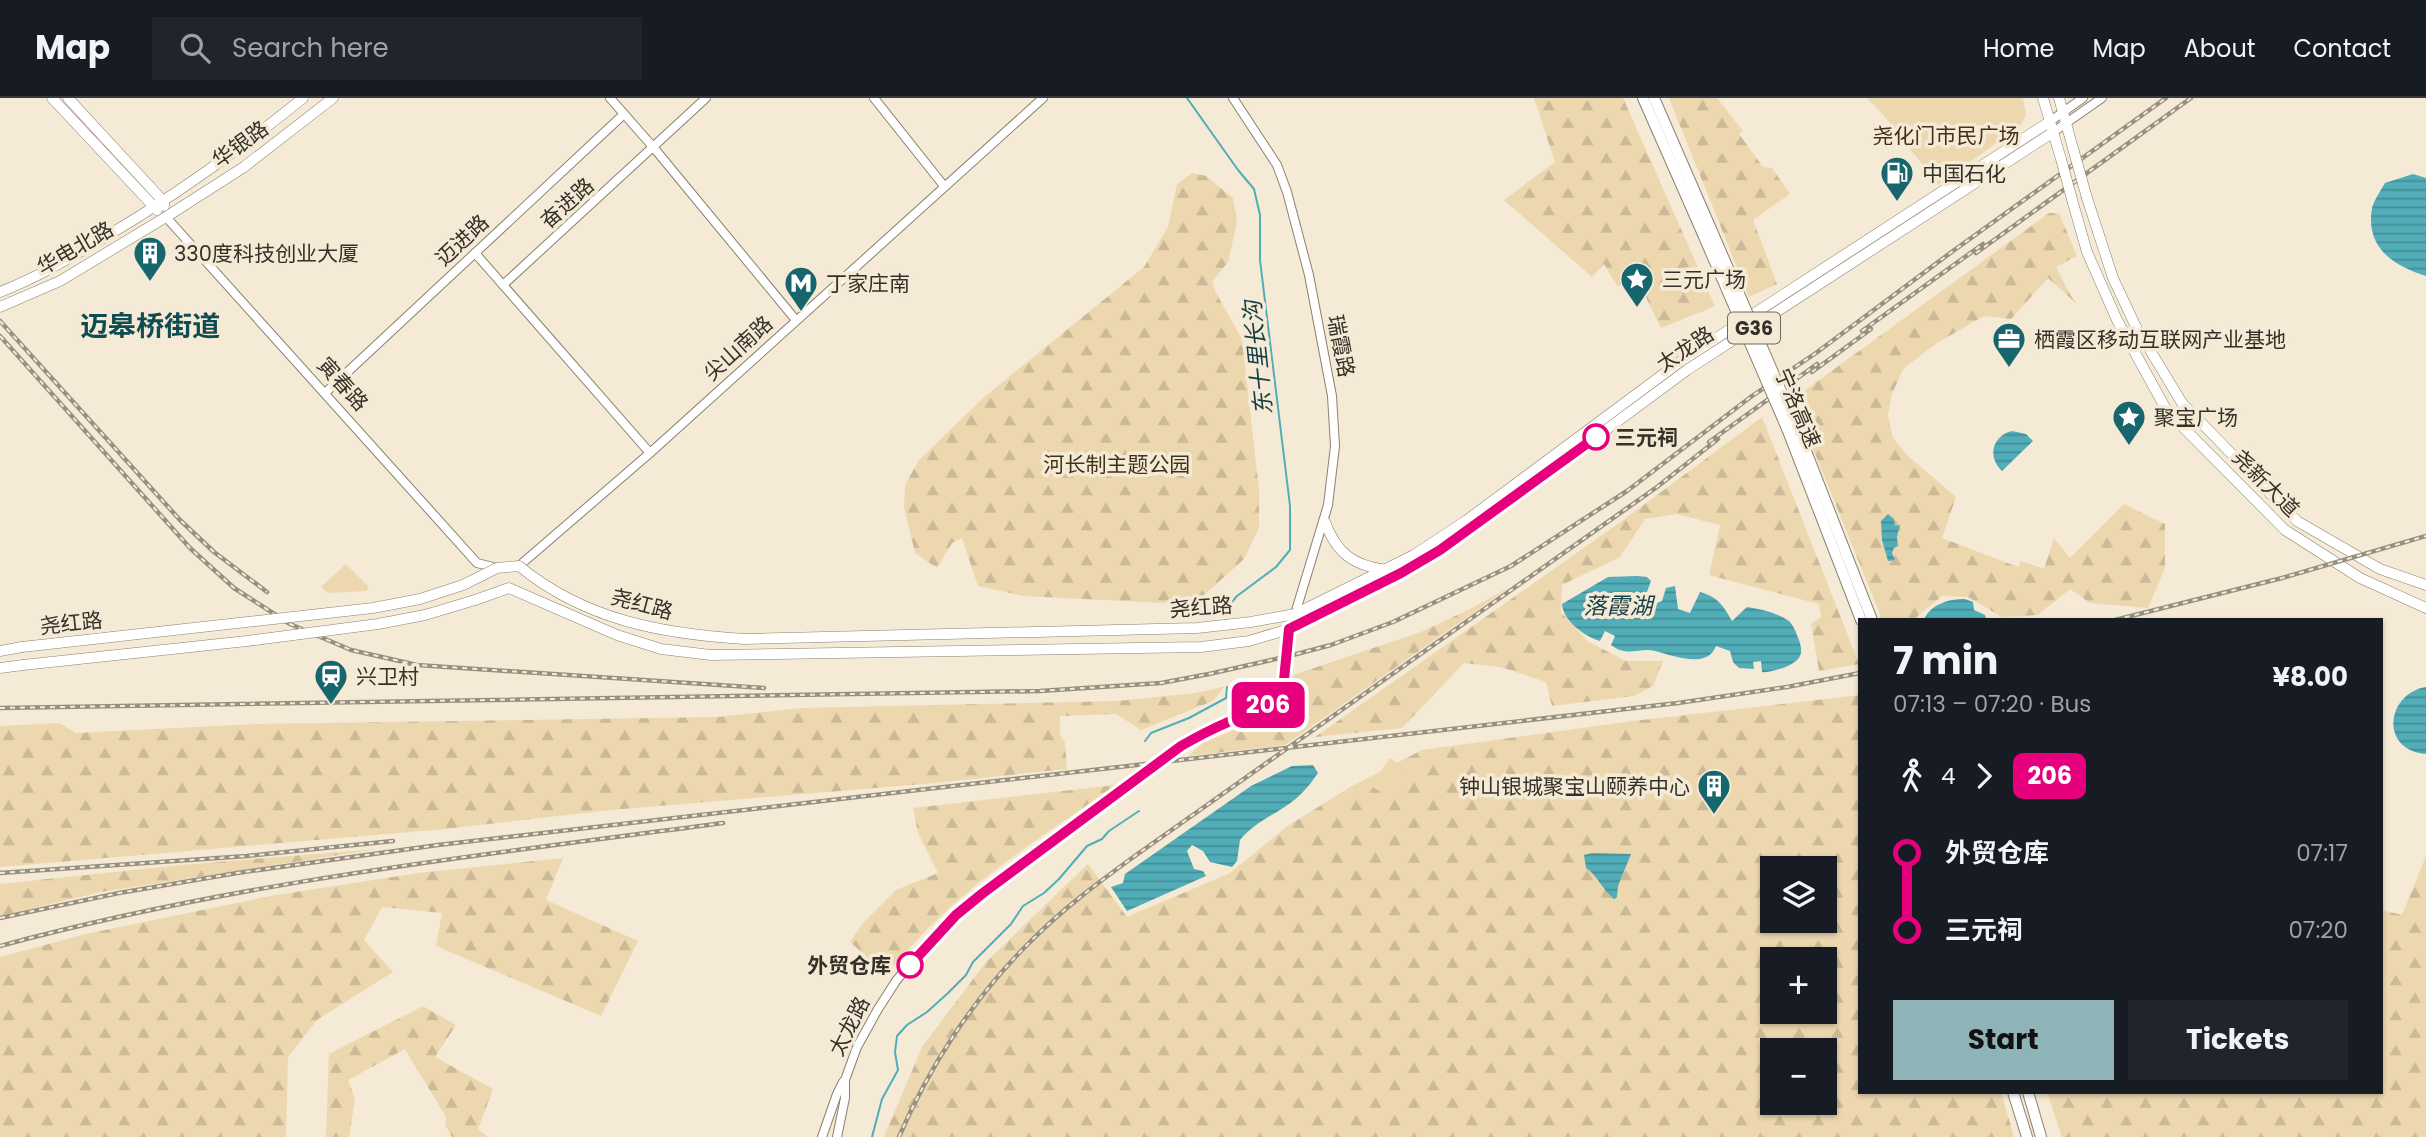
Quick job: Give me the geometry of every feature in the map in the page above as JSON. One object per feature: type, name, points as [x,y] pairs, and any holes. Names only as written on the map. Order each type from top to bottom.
[{"type":"highway","name":"宁洛高速","points":[[1643,98],[1706,230]]},
{"type":"highway","name":"宁洛高速","points":[[1654,98],[1706,230],[1871,618]]},
{"type":"highway","name":"宁洛高速","points":[[1792,429],[1860,618]]},
{"type":"highway","points":[[2014,1094],[2027,1137]]},
{"type":"highway","points":[[2029,1094],[2042,1137]]},
{"type":"main road","points":[[52,98],[159,205]]},
{"type":"main road","points":[[68,98],[159,205],[166,217]]},
{"type":"main road","name":"华银路","points":[[159,205],[247,144],[303,98]]},
{"type":"main road","name":"华银路","points":[[166,217],[244,167],[333,98]]},
{"type":"main road","name":"尧新大道","points":[[2043,98],[2087,252],[2117,320],[2167,411],[2285,530],[2360,578],[2426,608]]},
{"type":"main road","name":"尧新大道","points":[[2059,98],[2113,278],[2136,327],[2182,403],[2298,521],[2380,569],[2426,585]]},
{"type":"main road","name":"太龙路","points":[[1289,629],[1296,614],[1415,555],[1467,520],[1681,362],[2049,122]]},
{"type":"main road","name":"太龙路","points":[[1289,629],[1401,573],[1440,550],[1687,370],[2052,134]]},
{"type":"main road","name":"华电北路","points":[[0,292],[58,265],[159,205]]},
{"type":"main road","name":"华电北路","points":[[0,307],[60,281],[166,217]]},
{"type":"main road","points":[[1325,522],[1330,537],[1350,558],[1366,567],[1386,570]]},
{"type":"main road","name":"尧红路","points":[[0,650],[373,608],[420,599],[463,585],[497,568],[519,566],[541,584],[599,613],[634,625],[694,636],[745,639],[1197,628],[1296,614]]},
{"type":"main road","name":"尧红路","points":[[0,668],[378,624],[425,615],[509,587],[617,635],[661,649],[711,655],[1201,647],[1249,641],[1289,629]]},
{"type":"street","points":[[610,98],[796,319]]},
{"type":"street","name":"奋进路","points":[[503,285],[706,98]]},
{"type":"street","points":[[874,98],[944,186]]},
{"type":"street","name":"尖山南路","points":[[519,566],[650,453],[1043,98]]},
{"type":"street","name":"瑞霞路","points":[[1233,98],[1277,165],[1296,224],[1329,374],[1334,414],[1332,483],[1325,522],[1296,614]]},
{"type":"street","name":"太龙路","points":[[2049,122],[2083,98]]},
{"type":"street","name":"太龙路","points":[[2052,134],[2102,98]]},
{"type":"street","name":"迈进路","points":[[325,393],[624,114]]},
{"type":"street","name":"寅春路","points":[[166,217],[477,563],[497,568]]},
{"type":"street","points":[[475,253],[650,453]]},
{"type":"street","name":"太龙路","points":[[838,1134],[845,1098],[845,1080],[867,1028],[896,981],[923,948],[983,893],[1181,746],[1212,729],[1255,712],[1278,698],[1283,690],[1289,629]]},
{"type":"street","points":[[822,1137],[837,1094],[845,1080]]},
{"type":"green space","points":[[1534,98],[1623,98],[1715,306],[1661,328],[1638,281],[1617,286],[1604,264],[1592,277],[1504,200],[1555,162]]},
{"type":"green space","points":[[1669,98],[1717,98],[1743,131],[1739,134],[1763,167],[1772,168],[1790,194],[1753,220],[1777,284],[1749,297]]},
{"type":"green space","name":"尧化门市民广场","points":[[1867,98],[2023,98],[2026,115],[2021,125],[1938,185],[1887,119]]},
{"type":"green space","name":"河长制主题公园","points":[[1192,173],[1206,176],[1233,198],[1237,222],[1228,262],[1212,282],[1242,339],[1259,490],[1259,528],[1244,559],[1203,596],[1163,603],[1024,596],[978,586],[962,538],[952,543],[937,568],[915,553],[904,507],[905,485],[919,460],[983,398],[1144,267],[1168,227],[1177,184]]},
{"type":"green space","points":[[2049,213],[2059,213],[2077,256],[2056,267],[2077,304],[2048,278],[2011,319],[1984,316],[1937,343],[1904,368],[1891,396],[1888,416],[1893,438],[1908,456],[1956,497],[1942,538],[2018,567],[2021,561],[2044,569],[2054,538],[2070,558],[2124,504],[2165,524],[2165,568],[2148,608],[2090,603],[2070,589],[2038,615],[2002,617],[1968,597],[1942,596],[1915,618],[1882,618],[1793,399]]},
{"type":"green space","points":[[1762,417],[1858,664],[1819,671],[1811,624],[1821,617],[1819,604],[1709,575],[1720,525],[1677,514],[1645,519],[1620,557],[1562,585],[1561,612],[1587,641],[1626,661],[1663,661],[1653,686],[1634,696],[1552,706],[1546,682],[1501,667],[1464,663],[1402,728],[1315,737],[1622,521]]},
{"type":"green space","points":[[346,564],[369,587],[366,591],[328,593],[321,587]]},
{"type":"green space","points":[[1510,587],[1285,745],[1188,756],[1203,743],[1282,710],[1291,695],[1293,675],[1421,632]]},
{"type":"green space","points":[[1224,687],[1213,701],[1141,730],[1116,714],[1060,716],[1060,734],[1065,743],[1067,769],[924,784],[610,810],[446,829],[0,867],[0,726],[59,723],[76,733],[256,724],[718,717],[800,708],[1117,701],[1196,693]]},
{"type":"green space","points":[[1858,695],[1858,1094],[2002,1094],[2014,1137],[884,1137],[922,1047],[986,962],[1088,864],[1127,917],[1230,873],[1286,827],[1352,786],[1422,750],[1633,721]]},
{"type":"green space","points":[[1390,758],[1406,769],[1387,796],[1371,786]]},
{"type":"green space","points":[[1116,785],[980,882],[932,924],[886,974],[850,942],[864,922],[896,890],[938,873],[918,833],[913,808]]},
{"type":"green space","points":[[378,849],[101,892],[0,916],[0,884],[181,865]]},
{"type":"green space","points":[[2426,856],[2426,1137],[2062,1137],[2048,1094],[2383,1094],[2383,910],[2402,915]]},
{"type":"green space","points":[[563,858],[546,900],[638,941],[601,1016],[436,946],[442,913],[382,907],[364,940],[393,972],[317,1020],[288,1057],[286,1137],[0,1137],[0,957],[86,934],[270,896],[418,873]]},
{"type":"green space","points":[[423,1006],[456,1025],[435,1057],[493,1089],[478,1129],[488,1137],[452,1137],[445,1125],[446,1117],[405,1049],[348,1080],[355,1099],[349,1137],[326,1137],[329,1054]]},
{"type":"water","points":[[2413,174],[2426,178],[2426,276],[2403,267],[2384,253],[2373,234],[2371,222],[2373,205],[2385,183]]},
{"type":"water","points":[[2012,431],[2026,434],[2033,441],[2002,471],[1994,460],[1994,448],[2000,437]]},
{"type":"water","points":[[1888,514],[1894,519],[1895,526],[1900,525],[1898,546],[1892,553],[1895,560],[1888,561],[1882,540],[1881,521]]},
{"type":"water","name":"落霞湖","points":[[1608,577],[1647,577],[1651,581],[1645,597],[1657,603],[1662,601],[1666,588],[1675,586],[1678,609],[1690,613],[1700,592],[1719,602],[1732,621],[1747,607],[1779,616],[1789,621],[1794,628],[1801,647],[1800,656],[1783,668],[1762,672],[1761,661],[1753,662],[1754,669],[1739,668],[1733,662],[1730,651],[1716,646],[1711,653],[1697,659],[1679,658],[1649,650],[1628,652],[1611,645],[1615,636],[1605,631],[1600,641],[1594,639],[1581,632],[1566,616],[1562,604]]},
{"type":"water","points":[[1965,599],[1973,602],[1974,610],[1986,618],[1925,618],[1941,603]]},
{"type":"water","points":[[2426,687],[2426,754],[2411,751],[2401,743],[2393,722],[2402,700],[2412,692]]},
{"type":"water","points":[[1313,765],[1318,773],[1304,791],[1291,803],[1256,825],[1240,840],[1237,861],[1232,867],[1210,862],[1203,851],[1192,845],[1187,851],[1194,869],[1203,871],[1206,876],[1127,911],[1111,887],[1123,883],[1125,874],[1251,786],[1292,766]]},
{"type":"water","points":[[1631,854],[1614,899],[1586,868],[1584,855]]},
{"type":"waterway","name":"东十里长沟","points":[[1187,98],[1254,189],[1260,215],[1260,260],[1290,506],[1290,550],[1276,567],[1237,596],[1226,609]]},
{"type":"waterway","name":"东十里长沟","points":[[1145,741],[1151,733],[1189,718],[1226,698],[1227,687]]},
{"type":"waterway","name":"东十里长沟","points":[[872,1137],[882,1099],[898,1070],[895,1052],[897,1036],[948,993],[966,975],[973,962],[1011,924],[1023,906],[1044,893],[1059,879],[1087,846],[1102,839],[1109,831],[1139,811]]},
{"type":"railway","points":[[0,708],[1040,691],[1161,683],[1331,645],[1393,622],[1511,566],[1627,491],[1752,396],[1816,353],[2166,98]]},
{"type":"railway","points":[[1976,253],[2191,98]]},
{"type":"railway","points":[[1862,331],[1983,244]]},
{"type":"railway","points":[[0,321],[180,520],[214,552],[267,592]]},
{"type":"railway","points":[[1812,372],[1871,329]]},
{"type":"railway","points":[[0,336],[190,548],[234,588],[290,624],[351,650],[417,665],[764,688]]},
{"type":"railway","points":[[1709,442],[1817,364]]},
{"type":"railway","points":[[899,1137],[938,1060],[971,1011],[1007,966],[1067,908],[1139,853],[1657,487],[1718,439]]},
{"type":"railway","points":[[2123,618],[2282,578],[2426,536]]},
{"type":"railway","points":[[0,918],[119,893],[237,873],[438,845],[1678,703],[1858,673]]},
{"type":"railway","points":[[0,946],[178,904],[269,887],[450,859],[723,823]]},
{"type":"railway","points":[[0,873],[247,856],[393,841]]},
{"type":"bus line","name":"206","points":[[910,965],[956,915],[983,893],[1181,746],[1255,712],[1278,698],[1283,690],[1289,629],[1401,573],[1440,550],[1596,437]]},
{"type":"place","name":"中国石化","points":[[1897,203]]},
{"type":"place","name":"330度科技创业大厦","points":[[150,283]]},
{"type":"place","name":"三元广场","points":[[1637,309]]},
{"type":"place","name":"丁家庄南","points":[[801,313]]},
{"type":"place","name":"栖霞区移动互联网产业基地","points":[[2009,369]]},
{"type":"place","name":"三元祠","points":[[1596,437]]},
{"type":"place","name":"聚宝广场","points":[[2129,447]]},
{"type":"place","name":"兴卫村","points":[[331,706]]},
{"type":"place","name":"钟山银城聚宝山颐养中心","points":[[1714,816]]},
{"type":"place","name":"外贸仓库","points":[[910,965]]},
{"type":"district","name":"迈皋桥街道","points":[[150,326]]}]
